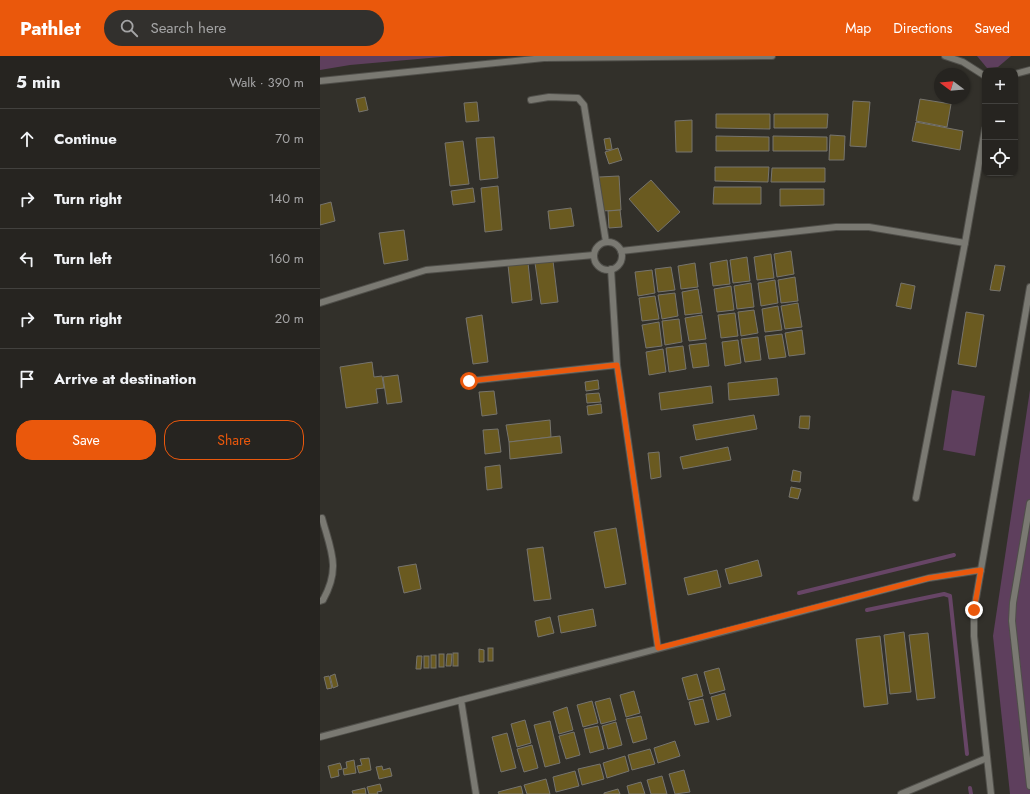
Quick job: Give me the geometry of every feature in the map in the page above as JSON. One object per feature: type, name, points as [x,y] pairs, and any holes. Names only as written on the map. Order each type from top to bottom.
[{"type":"lane","points":[[320,81],[544,58],[772,56]]},
{"type":"lane","points":[[945,56],[963,62],[982,74]]},
{"type":"lane","points":[[1018,73],[1030,70]]},
{"type":"lane","points":[[531,100],[550,97],[578,98],[584,105],[606,242]]},
{"type":"lane","points":[[916,498],[983,140]]},
{"type":"lane","points":[[621,251],[836,227],[869,227],[964,243]]},
{"type":"lane","points":[[606,242],[615,244],[621,251],[621,259],[618,265],[611,269],[603,269],[596,263],[594,255],[597,246],[606,242]]},
{"type":"lane","points":[[320,303],[426,270],[594,255]]},
{"type":"lane","points":[[611,269],[617,365],[658,648]]},
{"type":"lane","points":[[992,794],[974,636],[974,610],[1030,287]]},
{"type":"lane","points":[[469,381],[617,365]]},
{"type":"lane","points":[[1030,503],[1013,603],[1012,621],[1030,786]]},
{"type":"lane","points":[[320,601],[323,600],[331,585],[334,562],[322,518]]},
{"type":"lane","points":[[320,737],[929,578],[981,570]]},
{"type":"lane","points":[[462,700],[476,794]]},
{"type":"lane","points":[[901,794],[987,758]]},
{"type":"shaded area","points":[[320,56],[452,56],[350,65],[320,70]]},
{"type":"shaded area","points":[[977,56],[1011,56],[998,67],[987,68]]},
{"type":"shaded area","points":[[952,390],[985,396],[975,456],[943,450]]},
{"type":"shaded area","points":[[1030,390],[1030,794],[1010,794],[993,636]]},
{"type":"building","points":[[365,97],[368,110],[359,112],[356,99]]},
{"type":"building","points":[[920,99],[934,101],[934,104],[951,104],[947,127],[916,121]]},
{"type":"building","points":[[853,101],[870,102],[866,147],[850,146]]},
{"type":"building","points":[[477,102],[479,121],[466,122],[464,103]]},
{"type":"building","points":[[716,114],[770,114],[770,129],[716,128]]},
{"type":"building","points":[[774,114],[828,114],[827,128],[774,128]]},
{"type":"building","points":[[692,120],[692,152],[676,152],[675,121]]},
{"type":"building","points":[[916,122],[963,131],[960,150],[912,141]]},
{"type":"building","points":[[830,135],[845,136],[844,160],[829,160]]},
{"type":"building","points":[[716,136],[769,137],[769,151],[716,151]]},
{"type":"building","points":[[773,136],[827,137],[827,151],[773,151]]},
{"type":"building","points":[[494,137],[498,178],[480,180],[476,138]]},
{"type":"building","points":[[610,138],[612,149],[606,150],[604,139]]},
{"type":"building","points":[[463,141],[469,184],[450,186],[445,143]]},
{"type":"building","points":[[618,148],[622,160],[609,164],[605,152]]},
{"type":"building","points":[[715,167],[769,167],[768,182],[715,181]]},
{"type":"building","points":[[772,168],[825,168],[825,182],[771,182]]},
{"type":"building","points":[[619,176],[621,210],[602,211],[599,177]]},
{"type":"building","points":[[651,180],[680,212],[658,232],[629,199]]},
{"type":"building","points":[[498,186],[502,230],[485,232],[481,188]]},
{"type":"building","points":[[714,187],[761,187],[761,204],[713,204]]},
{"type":"building","points":[[473,188],[475,202],[453,205],[451,191]]},
{"type":"building","points":[[780,189],[824,189],[824,205],[780,206]]},
{"type":"building","points":[[331,202],[335,221],[320,225],[320,205]]},
{"type":"building","points":[[571,208],[574,226],[550,229],[548,211]]},
{"type":"building","points":[[620,210],[622,227],[609,228],[608,211]]},
{"type":"building","points":[[404,230],[408,260],[384,264],[379,233]]},
{"type":"building","points":[[791,251],[794,274],[777,277],[774,254]]},
{"type":"building","points":[[771,254],[774,278],[757,280],[754,257]]},
{"type":"building","points":[[747,257],[750,281],[733,283],[730,260]]},
{"type":"building","points":[[727,260],[730,284],[713,286],[710,263]]},
{"type":"building","points":[[553,261],[558,302],[541,304],[535,263]]},
{"type":"building","points":[[528,263],[532,300],[512,303],[508,265]]},
{"type":"building","points":[[695,263],[698,287],[681,289],[678,266]]},
{"type":"building","points":[[995,265],[1005,266],[1000,291],[990,290]]},
{"type":"building","points":[[671,267],[675,290],[658,292],[655,269]]},
{"type":"building","points":[[652,270],[655,293],[638,296],[635,272]]},
{"type":"building","points":[[795,277],[798,301],[781,303],[778,280]]},
{"type":"building","points":[[775,280],[778,303],[761,306],[758,283]]},
{"type":"building","points":[[751,283],[754,307],[737,309],[734,286]]},
{"type":"building","points":[[901,283],[915,286],[911,309],[896,306]]},
{"type":"building","points":[[731,286],[734,310],[717,312],[714,289]]},
{"type":"building","points":[[698,289],[702,313],[685,315],[682,292]]},
{"type":"building","points":[[675,293],[678,316],[662,319],[658,295]]},
{"type":"building","points":[[655,296],[659,319],[642,321],[639,298]]},
{"type":"building","points":[[798,303],[802,327],[785,329],[781,306]]},
{"type":"building","points":[[778,306],[782,330],[765,332],[762,309]]},
{"type":"building","points":[[754,310],[758,333],[741,336],[738,312]]},
{"type":"building","points":[[966,312],[984,315],[976,367],[958,364]]},
{"type":"building","points":[[735,313],[738,336],[721,338],[718,315]]},
{"type":"building","points":[[482,315],[488,362],[473,364],[466,318]]},
{"type":"building","points":[[702,315],[706,339],[689,341],[685,318]]},
{"type":"building","points":[[679,319],[682,342],[665,345],[662,321]]},
{"type":"building","points":[[659,322],[662,346],[646,348],[642,325]]},
{"type":"building","points":[[802,330],[805,354],[789,356],[785,333]]},
{"type":"building","points":[[782,334],[786,357],[769,359],[765,336]]},
{"type":"building","points":[[758,337],[761,360],[745,362],[741,339]]},
{"type":"building","points":[[738,340],[741,363],[725,366],[722,342]]},
{"type":"building","points":[[706,343],[709,366],[693,368],[689,345]]},
{"type":"building","points":[[683,346],[686,369],[669,372],[666,348]]},
{"type":"building","points":[[663,349],[666,372],[649,375],[646,352]]},
{"type":"building","points":[[372,362],[374,377],[382,376],[384,388],[376,389],[378,403],[346,408],[340,367]]},
{"type":"building","points":[[398,375],[402,402],[387,404],[383,377]]},
{"type":"building","points":[[777,378],[779,395],[729,400],[728,383]]},
{"type":"building","points":[[598,380],[599,389],[586,391],[585,382]]},
{"type":"building","points":[[711,386],[713,403],[661,410],[659,393]]},
{"type":"building","points":[[494,391],[497,414],[482,416],[479,392]]},
{"type":"building","points":[[599,393],[601,402],[587,403],[586,394]]},
{"type":"building","points":[[601,404],[602,413],[588,415],[587,406]]},
{"type":"building","points":[[754,415],[757,429],[696,440],[693,425]]},
{"type":"building","points":[[800,416],[810,416],[809,429],[799,428]]},
{"type":"building","points":[[550,420],[551,437],[509,442],[506,425]]},
{"type":"building","points":[[498,429],[501,452],[485,454],[483,430]]},
{"type":"building","points":[[560,436],[562,453],[510,459],[509,442]]},
{"type":"building","points":[[728,447],[731,460],[683,469],[680,457]]},
{"type":"building","points":[[659,452],[661,477],[651,479],[648,453]]},
{"type":"building","points":[[500,465],[502,488],[487,490],[485,467]]},
{"type":"building","points":[[793,470],[801,472],[800,482],[791,481]]},
{"type":"building","points":[[791,487],[801,489],[798,499],[789,497]]},
{"type":"building","points":[[616,528],[626,584],[605,588],[594,532]]},
{"type":"building","points":[[543,547],[551,599],[534,601],[527,549]]},
{"type":"building","points":[[758,560],[762,576],[729,584],[725,569]]},
{"type":"building","points":[[416,564],[421,589],[404,593],[398,567]]},
{"type":"building","points":[[717,570],[721,587],[688,595],[684,578]]},
{"type":"building","points":[[593,609],[596,626],[561,633],[558,616]]},
{"type":"building","points":[[550,617],[554,633],[538,637],[535,621]]},
{"type":"building","points":[[904,632],[911,692],[890,694],[884,635]]},
{"type":"building","points":[[928,633],[935,698],[917,700],[909,635]]},
{"type":"building","points":[[880,636],[888,704],[864,707],[856,639]]},
{"type":"building","points":[[488,648],[493,648],[493,661],[488,661]]},
{"type":"building","points":[[479,649],[484,650],[484,662],[479,662]]},
{"type":"building","points":[[453,653],[458,653],[458,666],[453,666]]},
{"type":"building","points":[[439,654],[444,654],[444,667],[439,667]]},
{"type":"building","points":[[447,654],[452,654],[451,666],[446,666]]},
{"type":"building","points":[[431,655],[436,655],[436,668],[431,668]]},
{"type":"building","points":[[417,656],[422,656],[421,669],[416,669]]},
{"type":"building","points":[[424,656],[429,656],[429,668],[424,668]]},
{"type":"building","points":[[719,668],[725,690],[710,694],[704,672]]},
{"type":"building","points":[[335,674],[338,686],[333,688],[330,676]]},
{"type":"building","points":[[697,674],[703,696],[688,700],[682,678]]},
{"type":"building","points":[[329,676],[332,688],[327,689],[324,677]]},
{"type":"building","points":[[634,691],[640,713],[626,717],[620,695]]},
{"type":"building","points":[[725,693],[731,716],[717,720],[711,697]]},
{"type":"building","points":[[610,698],[616,720],[601,724],[595,702]]},
{"type":"building","points":[[703,699],[709,722],[695,725],[689,702]]},
{"type":"building","points":[[592,701],[598,723],[583,727],[577,705]]},
{"type":"building","points":[[567,707],[573,730],[559,734],[553,712]]},
{"type":"building","points":[[641,716],[647,739],[633,743],[626,719]]},
{"type":"building","points":[[525,720],[531,743],[517,747],[511,724]]},
{"type":"building","points":[[550,721],[560,763],[545,767],[534,725]]},
{"type":"building","points":[[616,722],[622,745],[608,749],[602,726]]},
{"type":"building","points":[[598,726],[604,749],[590,753],[584,729]]},
{"type":"building","points":[[574,732],[580,755],[566,759],[559,736]]},
{"type":"building","points":[[507,733],[516,768],[501,772],[492,737]]},
{"type":"building","points":[[675,741],[680,756],[658,763],[654,748]]},
{"type":"building","points":[[532,745],[538,768],[524,772],[517,749]]},
{"type":"building","points":[[650,749],[655,764],[632,770],[628,755]]},
{"type":"building","points":[[625,756],[629,771],[607,778],[603,763]]},
{"type":"building","points":[[369,758],[371,770],[359,773],[357,766],[362,765],[360,759]]},
{"type":"building","points":[[354,760],[356,773],[344,775],[343,769],[347,768],[346,762]]},
{"type":"building","points":[[340,763],[342,769],[338,770],[339,776],[331,778],[328,766]]},
{"type":"building","points":[[600,764],[604,779],[582,785],[578,769]]},
{"type":"building","points":[[382,766],[383,770],[390,768],[392,776],[379,779],[376,767]]},
{"type":"building","points":[[684,770],[690,792],[675,794],[669,774]]},
{"type":"building","points":[[575,771],[579,786],[556,792],[553,777]]},
{"type":"building","points":[[662,776],[667,794],[651,794],[647,780]]},
{"type":"building","points":[[546,779],[550,794],[527,794],[524,785]]},
{"type":"building","points":[[641,782],[645,794],[629,794],[627,786]]},
{"type":"building","points":[[380,784],[382,791],[377,792],[378,794],[369,794],[367,787]]},
{"type":"building","points":[[521,786],[523,794],[499,794],[498,792]]},
{"type":"building","points":[[365,788],[366,794],[353,794],[352,791]]},
{"type":"building","points":[[618,789],[620,794],[604,794],[604,793]]},
{"type":"waterway","points":[[799,593],[954,555]]},
{"type":"waterway","points":[[867,610],[944,594],[950,596],[967,754]]},
{"type":"waterway","points":[[970,788],[971,794]]},
{"type":"route","points":[[469,381],[617,365],[658,648],[929,578],[981,570],[974,610]]}]
